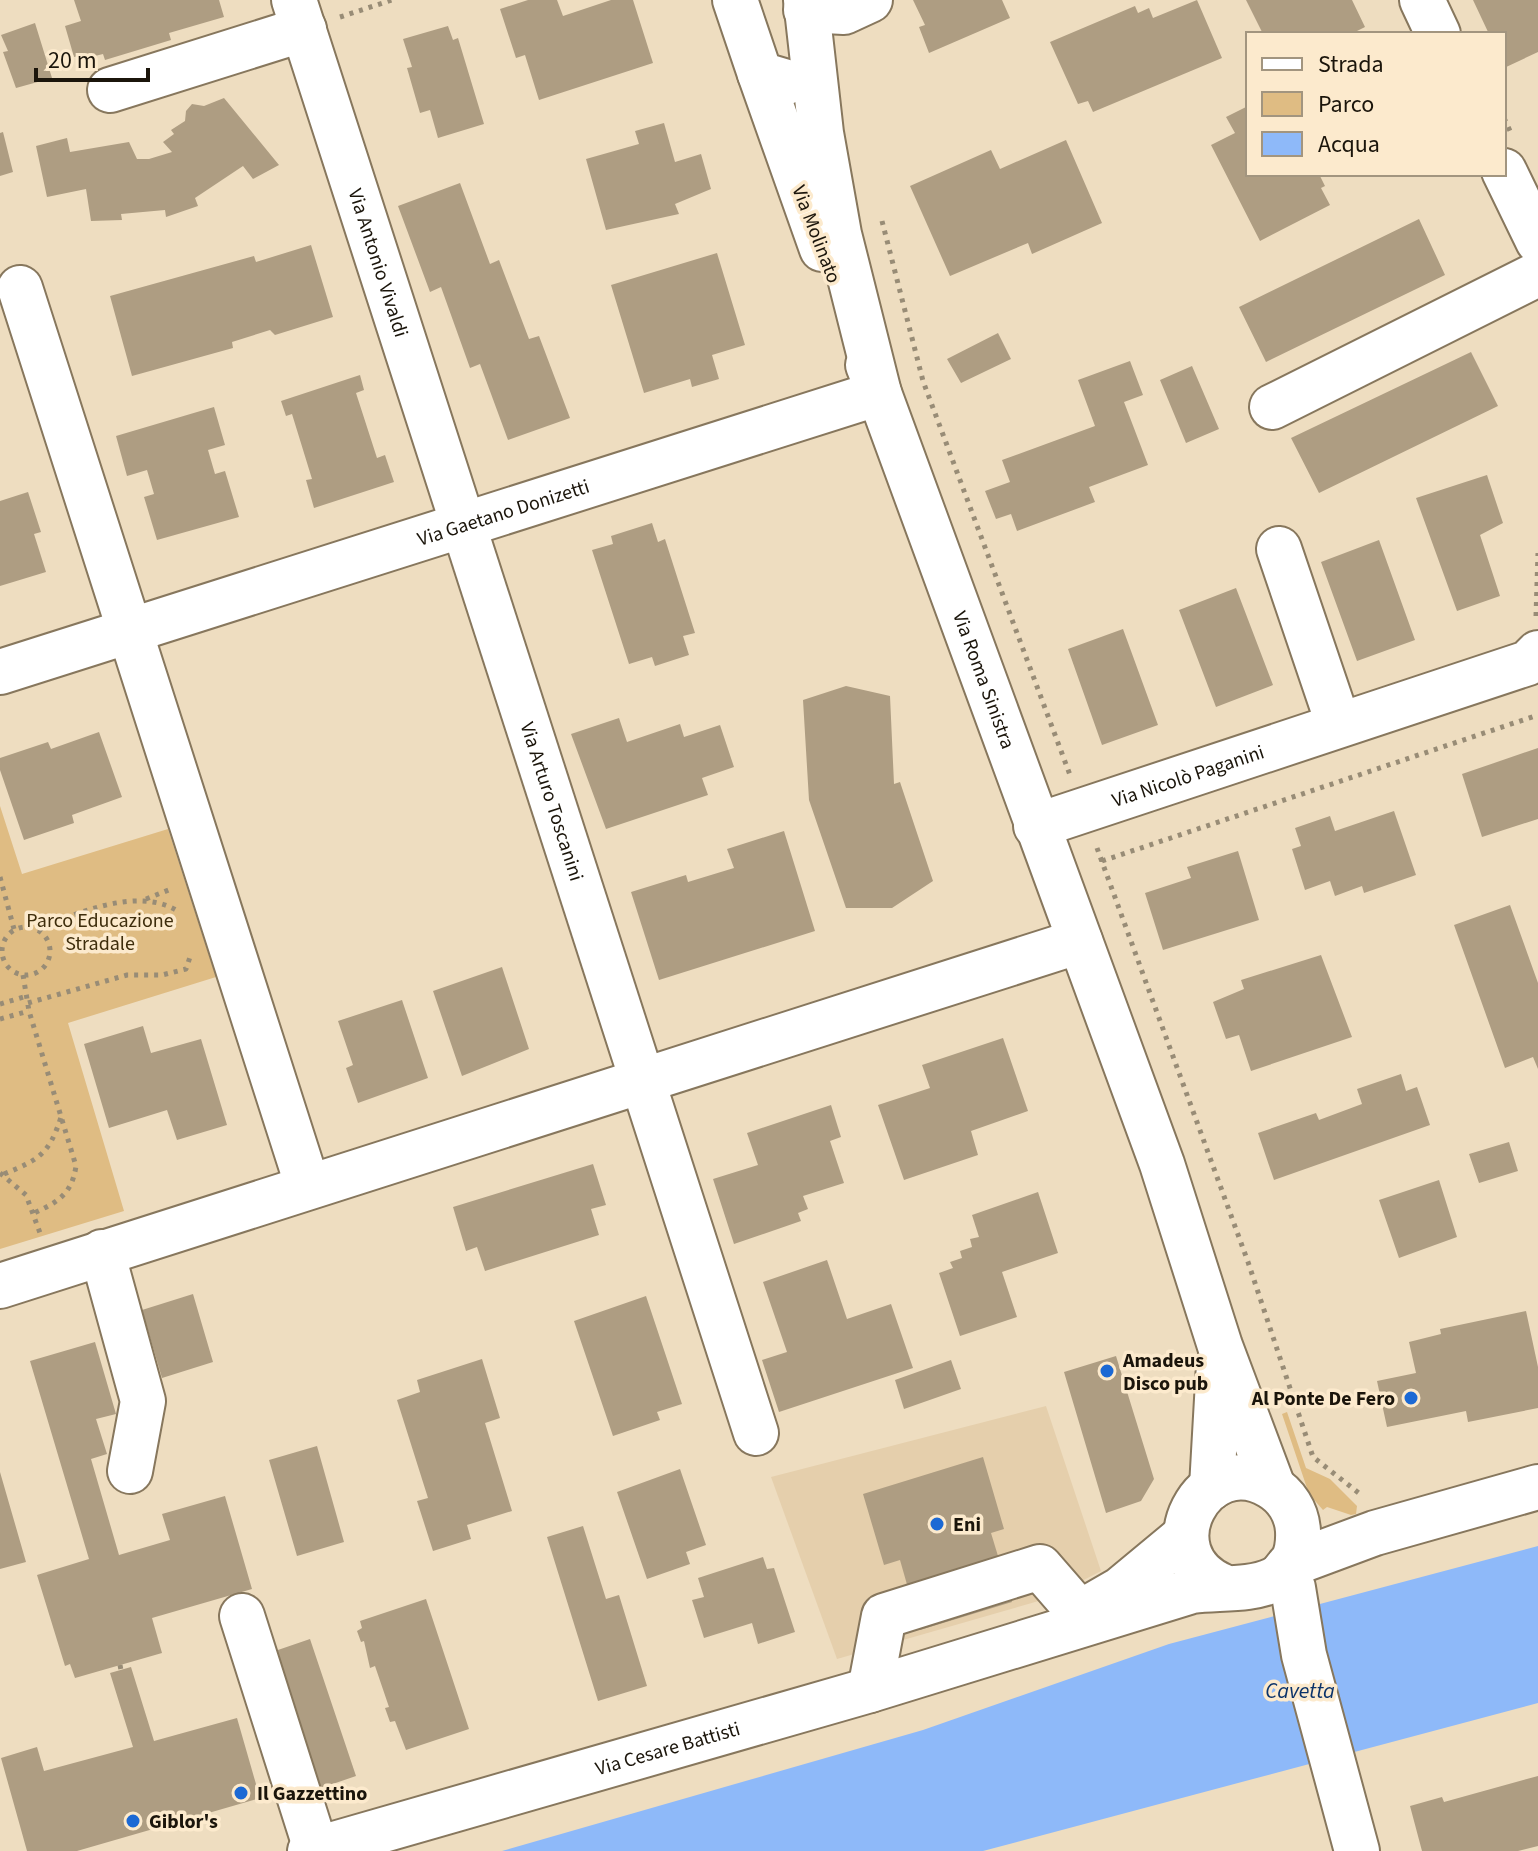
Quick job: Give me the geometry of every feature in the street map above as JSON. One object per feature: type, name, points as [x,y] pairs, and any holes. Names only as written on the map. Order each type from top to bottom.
[{"type":"street","name":"Via Molinato","points":[[735,0],[804,204],[879,393]]},
{"type":"street","points":[[806,5],[844,12],[870,0]]},
{"type":"street","points":[[1422,0],[1437,32]]},
{"type":"street","name":"Via Roma Sinistra","points":[[806,5],[814,81],[839,234],[879,393],[1162,1164],[1220,1346],[1284,1500]]},
{"type":"street","points":[[110,90],[299,14]]},
{"type":"street","name":"Via Antonio Vivaldi","points":[[299,14],[464,524]]},
{"type":"street","points":[[760,74],[784,82],[814,81]]},
{"type":"street","points":[[1506,175],[1538,241]]},
{"type":"street","points":[[1272,407],[1538,274]]},
{"type":"street","points":[[20,288],[127,631],[307,1184]]},
{"type":"street","name":"Via Gaetano Donizetti","points":[[0,672],[879,393]]},
{"type":"street","name":"Via Arturo Toscanini","points":[[464,524],[756,1433]]},
{"type":"street","points":[[1279,549],[1338,723]]},
{"type":"street","name":"Via Nicolò Paganini","points":[[1036,826],[1338,723],[1528,663],[1538,653]]},
{"type":"street","points":[[0,1286],[307,1184],[1080,941]]},
{"type":"street","points":[[102,1252],[143,1401],[130,1471]]},
{"type":"street","name":"Via Roma Sinistra","points":[[1212,1487],[1220,1346]]},
{"type":"street","points":[[1356,1850],[1304,1655],[1265,1584],[1198,1569],[1186,1535],[1191,1511],[1212,1487],[1246,1478],[1330,1529],[1375,1533]]},
{"type":"street","name":"Via Cesare Battisti","points":[[313,1850],[870,1690],[1192,1591],[1265,1584],[1375,1533],[1538,1487]]},
{"type":"street","points":[[1265,1584],[1298,1542],[1284,1500]]},
{"type":"street","name":"Via Cesare Battisti","points":[[1026,1642],[1121,1589],[1186,1535]]},
{"type":"street","points":[[870,1690],[884,1616],[1040,1567],[1080,1613]]},
{"type":"street","points":[[242,1616],[313,1850]]},
{"type":"path","points":[[299,14],[392,0]]},
{"type":"path","points":[[881,219],[923,381],[1248,1262],[1313,1457],[1366,1498],[1375,1533]]},
{"type":"path","points":[[1102,861],[1538,715]]},
{"type":"path","points":[[0,877],[14,929]]},
{"type":"path","points":[[37,929],[49,943],[48,960],[40,970],[23,975],[6,965],[1,952],[7,936],[14,929],[37,929],[129,899],[162,902],[177,910],[180,921]]},
{"type":"path","points":[[0,1019],[127,975],[162,975],[186,969],[189,950]]},
{"type":"path","points":[[23,975],[29,1007],[76,1166],[74,1184],[61,1200],[34,1213]]},
{"type":"path","points":[[0,1004],[27,996]]},
{"type":"path","points":[[51,1269],[26,1195],[2,1174],[39,1160],[55,1137],[62,1115]]},
{"type":"shaded area","name":"Eni","points":[[1046,1406],[1101,1571],[1049,1598],[837,1659],[771,1477]]},
{"type":"green space","name":"Parco Educazione Stradale","points":[[0,806],[22,874],[168,829],[216,977],[68,1023],[124,1211],[0,1249]]},
{"type":"green space","points":[[1287,1412],[1306,1468],[1330,1479],[1357,1506],[1356,1514],[1327,1507],[1323,1510],[1309,1494],[1282,1414]]},
{"type":"water","name":"Cavetta","points":[[1538,1546],[1538,1703],[983,1851],[502,1851],[923,1730],[1169,1644]]},
{"type":"building","points":[[74,0],[219,0],[224,17],[169,33],[171,40],[105,60],[103,54],[74,57],[65,26],[81,21]]},
{"type":"building","points":[[528,0],[557,0],[563,16],[611,0],[633,0],[653,63],[539,100],[525,55],[516,58],[500,9]]},
{"type":"building","points":[[913,0],[1002,0],[1010,18],[929,53],[919,27],[925,25]]},
{"type":"building","points":[[1197,0],[1222,58],[1093,112],[1088,101],[1078,104],[1050,42],[1135,6],[1138,13],[1149,8],[1153,18]]},
{"type":"building","points":[[1246,0],[1352,0],[1365,27],[1355,32],[1262,32]]},
{"type":"building","points":[[1473,0],[1538,0],[1538,52],[1506,67],[1506,32],[1488,32]]},
{"type":"building","points":[[35,23],[52,78],[16,88],[3,52],[8,51],[1,35]]},
{"type":"building","points":[[448,26],[453,40],[458,38],[484,124],[438,138],[430,110],[420,113],[407,68],[412,67],[403,39]]},
{"type":"building","points":[[224,98],[279,165],[253,179],[243,166],[195,198],[198,206],[166,217],[165,210],[121,214],[122,220],[91,221],[86,189],[47,197],[36,146],[67,138],[70,152],[129,142],[137,159],[149,159],[172,152],[163,142],[174,134],[171,130],[185,121],[186,111],[192,104],[204,106]]},
{"type":"building","points":[[1246,107],[1246,176],[1320,176],[1325,186],[1321,188],[1330,205],[1260,241],[1211,145],[1235,133],[1226,117]]},
{"type":"building","points":[[664,123],[675,162],[701,154],[711,189],[675,204],[679,214],[606,230],[586,159],[639,144],[635,131]]},
{"type":"building","points":[[3,132],[13,172],[0,176],[0,133]]},
{"type":"building","points":[[1066,140],[1102,223],[1032,254],[1028,243],[950,276],[910,186],[991,150],[1000,169]]},
{"type":"building","points":[[460,183],[490,264],[499,260],[529,339],[539,336],[570,418],[508,440],[480,364],[470,368],[441,287],[430,292],[398,206]]},
{"type":"building","points":[[1419,219],[1445,275],[1266,362],[1239,307]]},
{"type":"building","points":[[311,245],[333,317],[275,335],[270,330],[232,342],[233,348],[132,376],[110,296],[254,256],[256,262]]},
{"type":"building","points":[[717,253],[745,345],[712,355],[719,379],[692,387],[690,379],[644,393],[611,285]]},
{"type":"building","points":[[998,333],[1011,359],[961,383],[947,359]]},
{"type":"building","points":[[1471,352],[1498,406],[1319,493],[1291,438]]},
{"type":"building","points":[[1130,361],[1143,395],[1124,402],[1148,465],[1089,487],[1095,502],[1017,531],[1011,514],[996,519],[985,491],[1010,482],[1002,460],[1095,426],[1078,380]]},
{"type":"building","points":[[1192,366],[1219,429],[1186,443],[1160,380]]},
{"type":"building","points":[[360,375],[364,390],[356,393],[377,458],[385,455],[394,482],[314,508],[306,480],[312,479],[292,414],[286,416],[281,401]]},
{"type":"building","points":[[214,407],[225,445],[208,450],[215,474],[225,471],[239,517],[157,540],[144,497],[154,494],[147,470],[127,476],[116,436]]},
{"type":"building","points":[[1487,475],[1503,523],[1480,535],[1500,596],[1457,611],[1416,498]]},
{"type":"building","points":[[28,492],[41,532],[34,534],[46,572],[0,586],[0,501]]},
{"type":"building","points":[[652,523],[658,542],[665,539],[695,633],[683,636],[689,655],[655,666],[652,657],[629,664],[592,550],[613,544],[611,536]]},
{"type":"building","points":[[1379,540],[1415,640],[1357,661],[1321,562]]},
{"type":"building","points":[[1236,588],[1273,685],[1216,707],[1179,610]]},
{"type":"building","points":[[1123,629],[1158,725],[1102,745],[1068,649]]},
{"type":"building","points":[[846,686],[890,696],[894,784],[900,782],[933,881],[892,908],[846,908],[809,800],[803,700]]},
{"type":"building","points":[[619,718],[627,742],[680,724],[684,737],[720,725],[734,767],[702,778],[708,795],[606,829],[571,734]]},
{"type":"building","points":[[99,732],[122,797],[72,815],[74,823],[24,840],[0,770],[0,758],[48,742],[51,749]]},
{"type":"building","points":[[1538,748],[1538,819],[1482,837],[1462,774]]},
{"type":"building","points":[[1394,811],[1416,875],[1364,893],[1362,886],[1335,896],[1330,881],[1305,890],[1292,849],[1301,846],[1295,828],[1330,816],[1335,831]]},
{"type":"building","points":[[784,831],[815,931],[659,980],[631,892],[686,875],[688,882],[734,868],[727,849]]},
{"type":"building","points":[[1238,851],[1259,920],[1163,950],[1145,893],[1191,878],[1187,867]]},
{"type":"building","points":[[1510,905],[1538,983],[1538,1069],[1533,1057],[1505,1068],[1454,925]]},
{"type":"building","points":[[1321,955],[1352,1037],[1251,1071],[1239,1035],[1226,1039],[1213,1002],[1244,989],[1241,980]]},
{"type":"building","points":[[502,967],[529,1049],[462,1076],[433,991]]},
{"type":"building","points":[[402,1000],[428,1078],[358,1103],[346,1068],[353,1065],[338,1021]]},
{"type":"building","points":[[143,1026],[151,1053],[201,1039],[227,1125],[177,1140],[167,1110],[109,1128],[84,1044]]},
{"type":"building","points":[[1003,1038],[1028,1111],[971,1131],[978,1155],[904,1180],[878,1105],[930,1088],[922,1065]]},
{"type":"building","points":[[1401,1074],[1406,1091],[1417,1087],[1430,1125],[1274,1180],[1258,1133],[1316,1113],[1319,1120],[1362,1104],[1357,1089]]},
{"type":"building","points":[[831,1105],[841,1137],[830,1141],[844,1183],[803,1196],[808,1209],[798,1213],[801,1221],[734,1244],[713,1179],[758,1165],[747,1133]]},
{"type":"building","points":[[1509,1142],[1518,1171],[1479,1183],[1469,1154]]},
{"type":"building","points":[[593,1164],[606,1205],[591,1209],[599,1235],[485,1271],[477,1247],[466,1251],[453,1207]]},
{"type":"building","points":[[1439,1180],[1457,1237],[1399,1258],[1379,1200]]},
{"type":"building","points":[[1038,1192],[1058,1253],[1002,1272],[1017,1317],[960,1336],[939,1273],[953,1268],[950,1262],[962,1258],[960,1251],[972,1247],[970,1239],[979,1237],[972,1215]]},
{"type":"building","points":[[827,1260],[847,1319],[891,1304],[913,1368],[779,1412],[762,1360],[787,1352],[763,1282]]},
{"type":"building","points":[[193,1294],[213,1362],[162,1378],[142,1310]]},
{"type":"building","points":[[646,1296],[682,1404],[657,1412],[660,1420],[613,1436],[574,1321]]},
{"type":"building","points":[[1526,1311],[1538,1367],[1538,1408],[1468,1422],[1466,1411],[1387,1427],[1377,1381],[1416,1373],[1409,1342],[1441,1334],[1440,1329]]},
{"type":"building","points":[[95,1342],[116,1414],[96,1419],[107,1454],[91,1459],[119,1555],[170,1540],[162,1514],[225,1496],[252,1589],[152,1618],[162,1653],[75,1678],[70,1664],[65,1666],[37,1575],[89,1559],[30,1361]]},
{"type":"building","points":[[1116,1356],[1154,1479],[1141,1501],[1106,1513],[1064,1372]]},
{"type":"building","points":[[482,1359],[500,1418],[485,1423],[512,1511],[467,1525],[471,1539],[433,1551],[417,1501],[428,1498],[397,1400],[420,1392],[417,1380]]},
{"type":"building","points":[[951,1360],[961,1389],[904,1409],[895,1380]]},
{"type":"building","points":[[317,1446],[344,1542],[297,1556],[269,1460]]},
{"type":"building","points":[[983,1457],[1004,1529],[991,1533],[1012,1602],[920,1630],[900,1560],[884,1565],[863,1494]]},
{"type":"building","points":[[680,1469],[706,1545],[686,1552],[690,1564],[647,1579],[617,1492]]},
{"type":"building","points":[[0,1472],[26,1562],[0,1569]]},
{"type":"building","points":[[583,1526],[606,1599],[619,1595],[647,1686],[598,1701],[547,1537]]},
{"type":"building","points":[[763,1557],[767,1569],[774,1568],[795,1632],[758,1644],[752,1623],[704,1638],[692,1600],[704,1597],[698,1578]]},
{"type":"building","points":[[426,1599],[469,1729],[406,1750],[395,1721],[390,1722],[385,1708],[389,1707],[375,1666],[370,1668],[364,1641],[361,1642],[357,1631],[362,1628],[360,1621]]},
{"type":"building","points":[[310,1639],[356,1776],[321,1788],[275,1651]]},
{"type":"building","points":[[131,1667],[154,1741],[237,1718],[260,1798],[77,1851],[27,1851],[1,1758],[37,1747],[44,1771],[133,1747],[110,1673]]},
{"type":"building","points":[[1538,1776],[1538,1846],[1518,1851],[1422,1851],[1410,1806],[1442,1797],[1444,1802]]},
{"type":"place","name":"Amadeus Disco pub","points":[[1107,1371]]},
{"type":"place","name":"Al Ponte De Fero","points":[[1411,1398]]},
{"type":"place","name":"Eni","points":[[937,1524]]},
{"type":"place","name":"Il Gazzettino","points":[[241,1793]]},
{"type":"place","name":"Giblor's","points":[[133,1821]]}]
